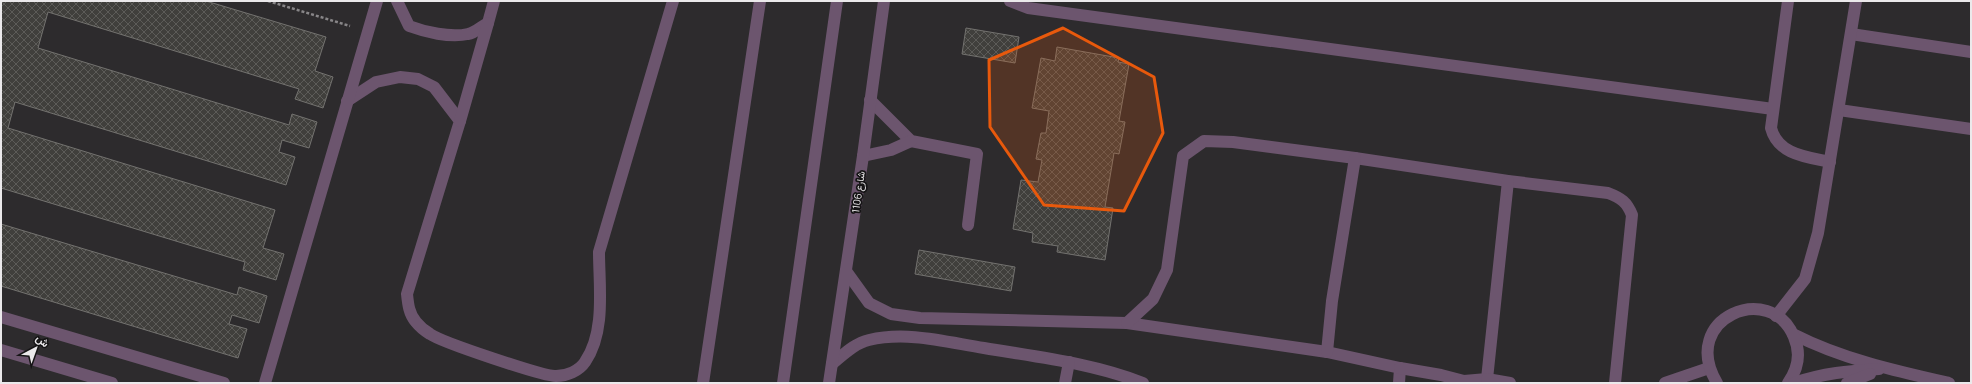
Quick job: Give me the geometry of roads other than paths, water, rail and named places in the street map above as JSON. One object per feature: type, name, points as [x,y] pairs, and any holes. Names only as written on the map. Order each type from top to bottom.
[{"type":"street","points":[[265,383],[377,1]]},
{"type":"street","points":[[397,1],[409,26],[420,30],[448,34],[469,34],[488,23]]},
{"type":"street","points":[[494,1],[460,121],[407,294],[408,309],[416,322],[430,335],[451,344],[556,377],[575,372],[585,362],[599,322],[601,300],[599,279],[600,252],[673,1]]},
{"type":"street","points":[[703,383],[760,1]]},
{"type":"street","points":[[783,383],[837,1]]},
{"type":"street","name":"شارع 1106","points":[[829,383],[863,156],[884,1]]},
{"type":"street","points":[[1010,1],[1028,8],[1773,109]]},
{"type":"street","points":[[1788,1],[1773,109],[1771,128],[1773,136],[1782,146],[1799,156],[1830,162]]},
{"type":"street","points":[[1776,316],[1805,279],[1818,233],[1856,1]]},
{"type":"street","points":[[1851,34],[1971,52]]},
{"type":"street","points":[[347,101],[376,82],[400,77],[418,79],[434,87],[460,121]]},
{"type":"street","points":[[870,100],[911,141],[977,154],[968,225]]},
{"type":"street","points":[[1839,110],[1971,130]]},
{"type":"street","points":[[863,156],[891,150],[911,141]]},
{"type":"street","points":[[1127,323],[1153,299],[1167,270],[1182,156],[1194,146],[1204,141],[1233,142],[1355,158],[1508,181],[1608,193],[1619,198],[1628,204],[1632,215],[1632,231],[1615,383]]},
{"type":"street","points":[[1327,352],[1332,301],[1355,158]]},
{"type":"street","points":[[1487,379],[1508,181]]},
{"type":"street","points":[[846,271],[869,303],[891,314],[920,318],[1127,323],[1327,352],[1400,368],[1441,374],[1464,381],[1487,379],[1510,383]]},
{"type":"street","points":[[1716,383],[1709,368],[1706,352],[1709,341],[1717,326],[1729,315],[1739,311],[1751,309],[1762,310],[1776,316],[1782,320],[1793,334],[1797,345],[1798,359],[1795,373],[1788,383]]},
{"type":"street","points":[[1,317],[224,383]]},
{"type":"street","points":[[1793,334],[1817,346],[1888,369],[1949,383]]},
{"type":"street","points":[[832,364],[854,346],[868,340],[888,336],[914,337],[1069,362],[1117,373],[1143,383]]},
{"type":"street","points":[[1,350],[112,383]]},
{"type":"street","points":[[1065,383],[1069,362]]},
{"type":"street","points":[[1399,383],[1400,368]]},
{"type":"street","points":[[1665,383],[1709,368]]},
{"type":"street","points":[[1794,383],[1819,375],[1846,371],[1888,369]]},
{"type":"street","points":[[1847,383],[1852,380],[1888,369]]}]
